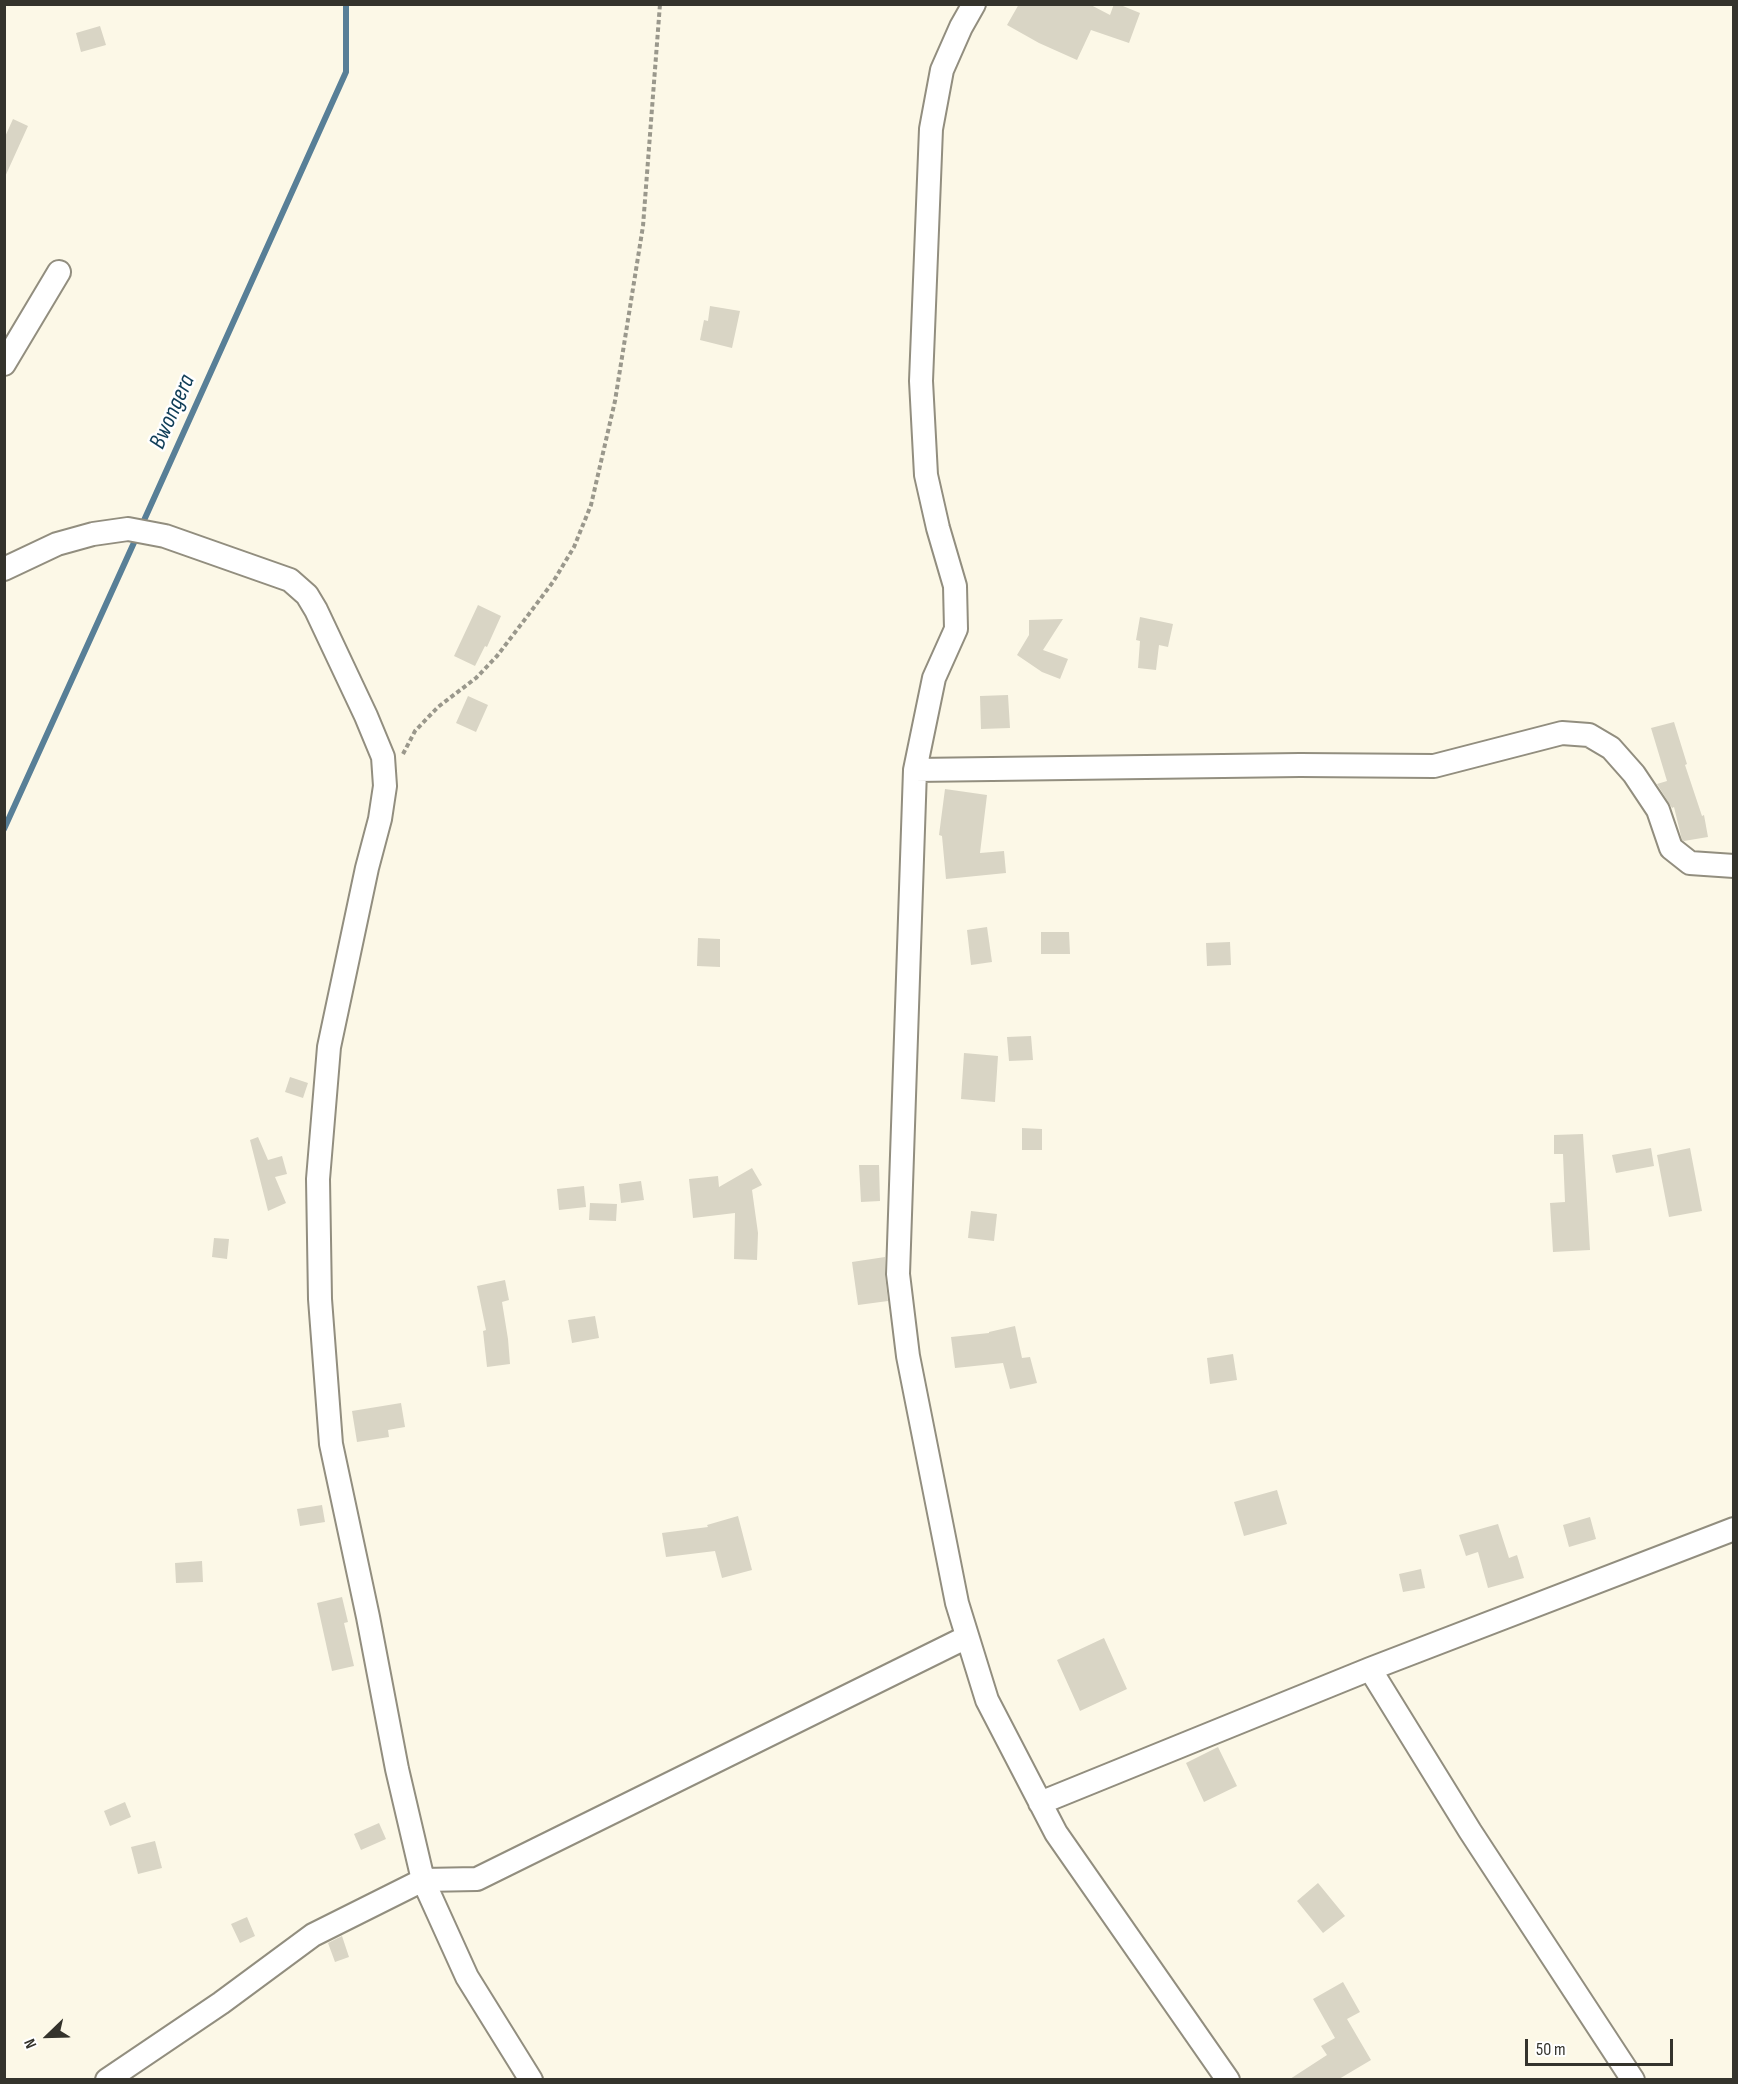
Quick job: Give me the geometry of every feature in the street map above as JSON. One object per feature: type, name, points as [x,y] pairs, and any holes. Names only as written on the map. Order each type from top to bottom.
[{"type":"street","points":[[974,4],[942,70],[931,129],[921,381],[926,475],[938,528],[956,586],[956,629],[934,678],[915,770],[898,1274],[908,1356],[957,1603],[987,1700],[1056,1833],[1227,2079]]},
{"type":"street","points":[[4,364],[59,272]]},
{"type":"street","points":[[4,569],[57,544],[93,534],[128,530],[165,536],[290,580],[308,595],[316,610],[383,756],[385,786],[380,819],[367,868],[329,1047],[318,1179],[320,1299],[331,1444],[368,1617],[397,1769],[423,1880],[467,1977],[531,2079]]},
{"type":"street","points":[[915,770],[1300,765],[1434,766],[1562,733],[1589,735],[1611,748],[1634,774],[1658,810],[1671,848],[1690,863],[1734,866]]},
{"type":"street","points":[[1040,1803],[1370,1669],[1734,1529]]},
{"type":"street","points":[[107,2079],[221,2003],[312,1935],[423,1880],[477,1879],[967,1636]]},
{"type":"street","points":[[1370,1669],[1470,1831],[1633,2079]]},
{"type":"path","points":[[385,786],[416,731],[438,707],[476,678],[497,656],[541,598],[574,547],[591,505],[615,401],[643,226],[660,4]]},
{"type":"building","points":[[1019,4],[1089,4],[1110,15],[1114,4],[1118,4],[1140,13],[1129,43],[1091,30],[1077,60],[1007,25]]},
{"type":"building","points":[[100,26],[106,45],[81,52],[76,33]]},
{"type":"building","points":[[13,119],[28,126],[4,179],[4,139]]},
{"type":"building","points":[[710,306],[740,311],[732,348],[700,340],[704,320],[708,321]]},
{"type":"building","points":[[478,605],[501,616],[487,647],[485,646],[475,666],[454,656]]},
{"type":"building","points":[[1140,617],[1173,624],[1168,647],[1159,645],[1156,670],[1138,668],[1140,641],[1136,640]]},
{"type":"building","points":[[1063,619],[1043,650],[1068,659],[1060,679],[1042,672],[1017,655],[1029,635],[1029,620]]},
{"type":"building","points":[[1008,695],[1010,728],[981,729],[980,696]]},
{"type":"building","points":[[468,696],[488,705],[476,732],[456,723]]},
{"type":"building","points":[[1674,722],[1687,764],[1685,765],[1702,816],[1704,815],[1708,837],[1682,840],[1674,807],[1672,808],[1657,784],[1667,781],[1651,728]]},
{"type":"building","points":[[945,789],[987,795],[980,853],[1004,851],[1006,873],[946,879],[942,836],[939,835]]},
{"type":"building","points":[[987,927],[992,962],[971,965],[967,930]]},
{"type":"building","points":[[1041,932],[1069,932],[1070,954],[1041,954]]},
{"type":"building","points":[[698,938],[720,939],[720,967],[697,966]]},
{"type":"building","points":[[1230,942],[1231,965],[1207,966],[1206,943]]},
{"type":"building","points":[[1031,1036],[1033,1060],[1009,1061],[1007,1037]]},
{"type":"building","points":[[964,1053],[998,1056],[995,1102],[961,1099]]},
{"type":"building","points":[[290,1077],[308,1083],[303,1098],[285,1092]]},
{"type":"building","points":[[1022,1128],[1042,1129],[1042,1150],[1022,1150]]},
{"type":"building","points":[[1583,1134],[1590,1250],[1553,1252],[1550,1203],[1565,1202],[1563,1154],[1554,1154],[1554,1135]]},
{"type":"building","points":[[258,1137],[268,1160],[282,1156],[287,1174],[275,1177],[286,1203],[268,1211],[250,1140]]},
{"type":"building","points":[[1651,1148],[1654,1166],[1616,1173],[1612,1155]]},
{"type":"building","points":[[1690,1148],[1702,1211],[1669,1217],[1657,1155]]},
{"type":"building","points":[[859,1165],[879,1165],[880,1201],[861,1202]]},
{"type":"building","points":[[752,1168],[762,1185],[752,1190],[758,1233],[757,1260],[734,1259],[735,1213],[693,1218],[689,1179],[718,1176],[719,1187]]},
{"type":"building","points":[[641,1181],[644,1200],[621,1203],[619,1184]]},
{"type":"building","points":[[584,1186],[586,1207],[559,1210],[557,1189]]},
{"type":"building","points":[[590,1203],[617,1204],[616,1221],[589,1220]]},
{"type":"building","points":[[971,1211],[997,1214],[994,1241],[968,1238]]},
{"type":"building","points":[[214,1238],[229,1239],[227,1259],[212,1257]]},
{"type":"building","points":[[885,1257],[888,1301],[858,1305],[852,1262]]},
{"type":"building","points":[[505,1280],[509,1300],[502,1302],[510,1364],[487,1367],[483,1331],[486,1330],[477,1286]]},
{"type":"building","points":[[595,1316],[599,1338],[572,1343],[568,1320]]},
{"type":"building","points":[[1015,1326],[1022,1358],[1030,1357],[1037,1383],[1010,1389],[1003,1363],[955,1368],[951,1337],[989,1333]]},
{"type":"building","points":[[1233,1354],[1237,1380],[1210,1384],[1207,1358]]},
{"type":"building","points":[[401,1403],[405,1427],[388,1430],[389,1437],[357,1442],[352,1411]]},
{"type":"building","points":[[1277,1490],[1287,1524],[1244,1536],[1234,1502]]},
{"type":"building","points":[[322,1505],[325,1522],[300,1526],[297,1509]]},
{"type":"building","points":[[738,1516],[752,1570],[722,1578],[715,1551],[666,1557],[662,1533],[708,1527],[707,1525]]},
{"type":"building","points":[[1590,1517],[1596,1539],[1569,1547],[1563,1525]]},
{"type":"building","points":[[1498,1524],[1509,1558],[1517,1555],[1524,1578],[1488,1588],[1478,1552],[1466,1556],[1459,1535]]},
{"type":"building","points":[[202,1561],[203,1582],[176,1583],[175,1563]]},
{"type":"building","points":[[1421,1569],[1425,1588],[1403,1592],[1399,1574]]},
{"type":"building","points":[[342,1597],[348,1622],[344,1623],[354,1666],[332,1671],[317,1603]]},
{"type":"building","points":[[1104,1638],[1127,1689],[1080,1711],[1057,1660]]},
{"type":"building","points":[[1218,1747],[1237,1786],[1204,1802],[1186,1763]]},
{"type":"building","points":[[125,1802],[131,1817],[110,1826],[104,1811]]},
{"type":"building","points":[[379,1823],[386,1839],[361,1850],[354,1834]]},
{"type":"building","points":[[155,1841],[162,1868],[138,1874],[131,1847]]},
{"type":"building","points":[[1318,1883],[1345,1916],[1323,1933],[1297,1901]]},
{"type":"building","points":[[247,1917],[255,1936],[240,1943],[231,1924]]},
{"type":"building","points":[[342,1936],[349,1957],[335,1962],[328,1943]]},
{"type":"building","points":[[1343,1982],[1360,2012],[1347,2019],[1371,2060],[1339,2079],[1290,2079],[1327,2055],[1321,2046],[1335,2038],[1313,1999]]},
{"type":"waterway","name":"Bwongera","points":[[141,527],[346,72],[346,4]]},
{"type":"waterway","name":"Bwongera","points":[[4,829],[137,536]]}]
